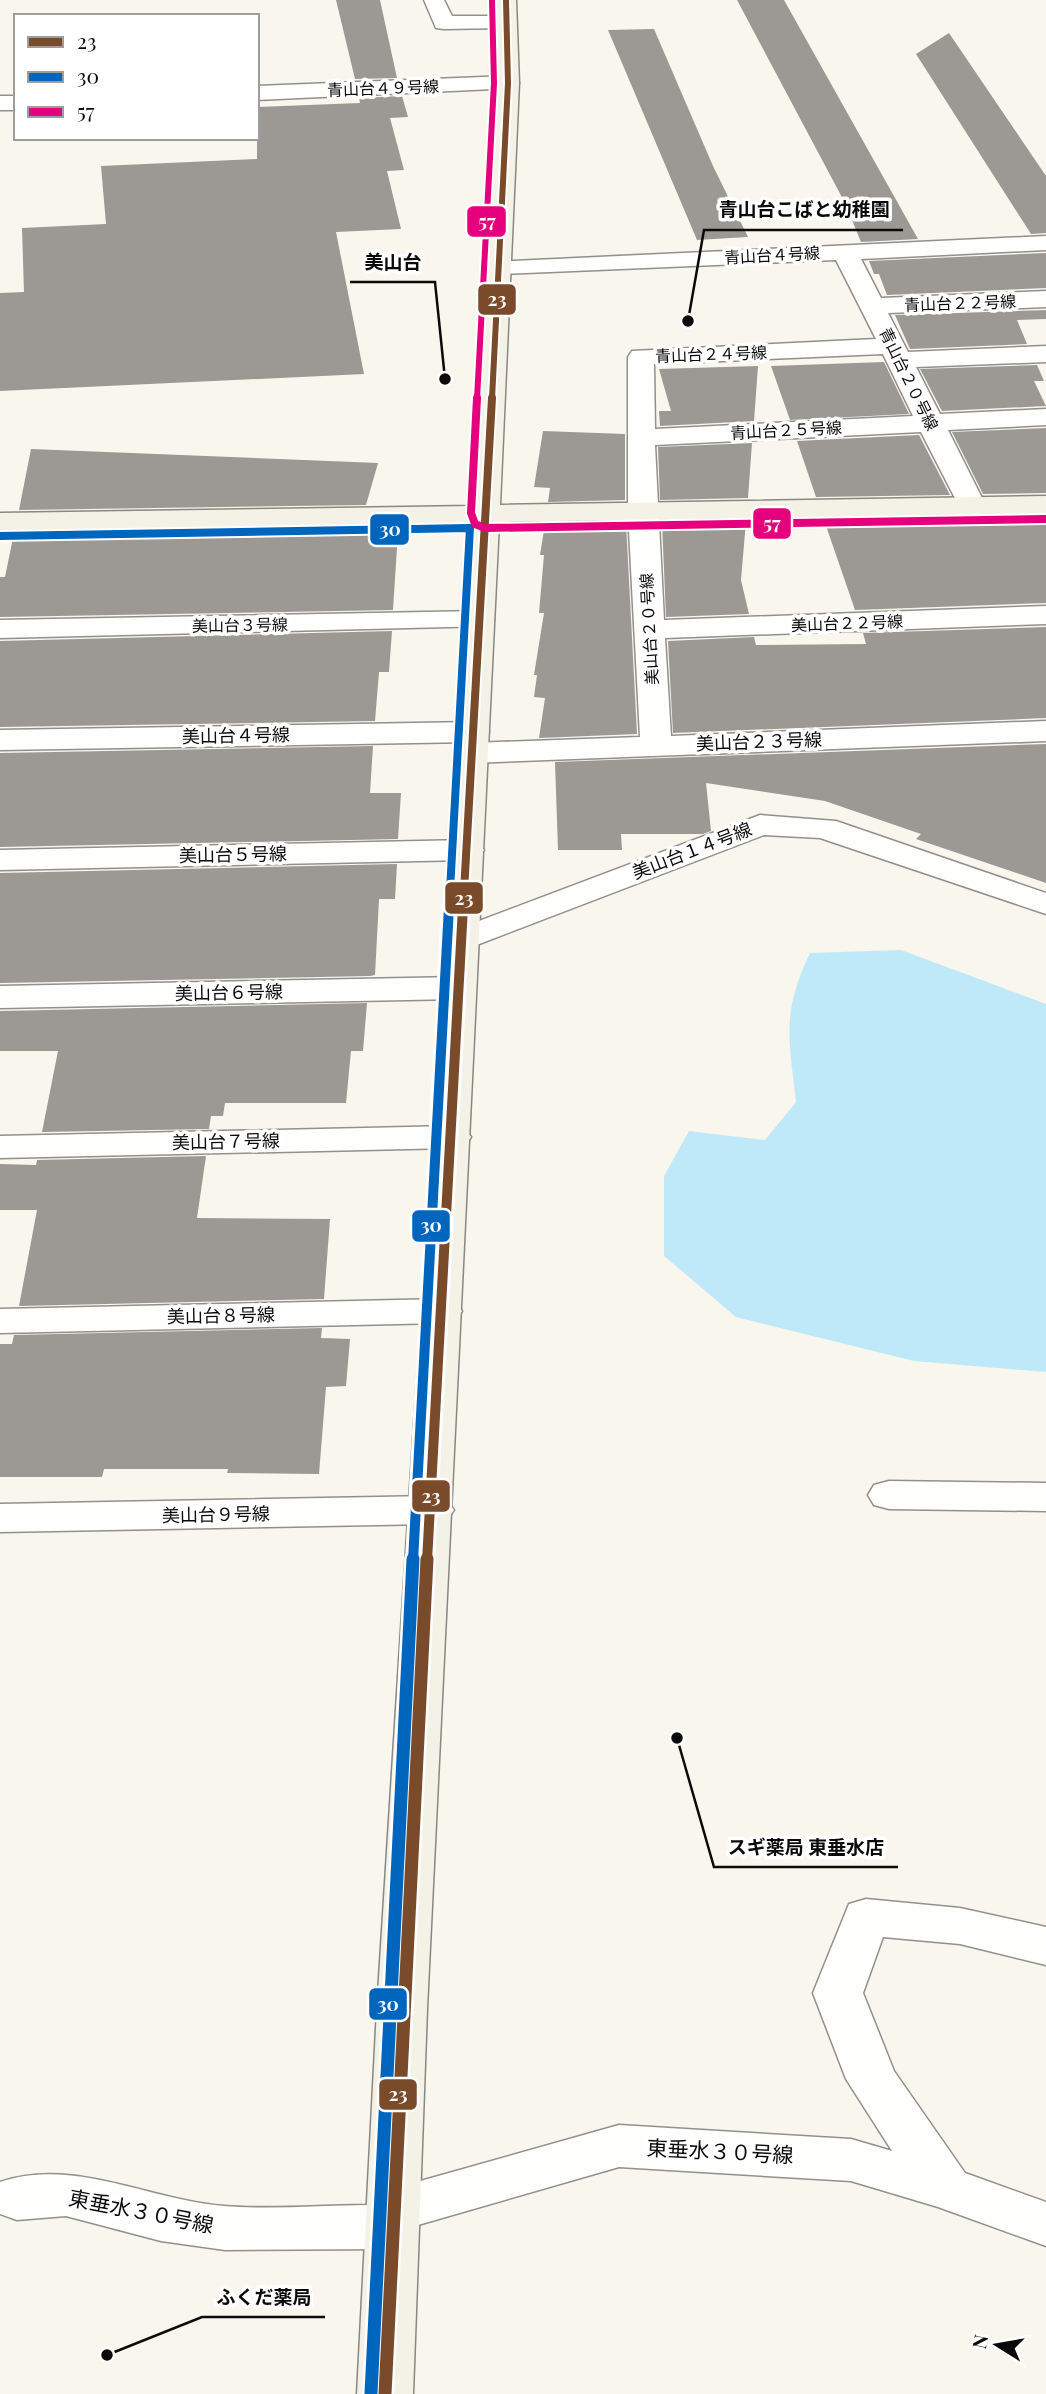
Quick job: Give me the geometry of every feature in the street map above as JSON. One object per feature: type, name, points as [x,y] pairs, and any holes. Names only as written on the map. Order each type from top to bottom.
[{"type":"street","points":[[385,2394],[392,2219],[508,83],[505,11],[444,23],[434,0]]},
{"type":"street","name":"青山台４９号線","points":[[259,93],[508,83]]},
{"type":"street","name":"青山台４号線","points":[[499,267],[1046,243]]},
{"type":"street","name":"青山台２０号線","points":[[845,252],[972,506]]},
{"type":"street","name":"青山台２２号線","points":[[873,306],[1046,299]]},
{"type":"street","points":[[897,353],[1046,354]]},
{"type":"street","name":"青山台２４号線","points":[[642,512],[641,357],[897,353]]},
{"type":"street","name":"青山台２５号線","points":[[641,438],[1046,417]]},
{"type":"street","points":[[0,522],[1046,505]]},
{"type":"street","name":"美山台２０号線","points":[[642,512],[656,746]]},
{"type":"street","name":"美山台２２号線","points":[[649,630],[1046,615]]},
{"type":"street","name":"美山台３号線","points":[[0,629],[479,620]]},
{"type":"street","name":"美山台２３号線","points":[[472,742],[656,746],[1046,731]]},
{"type":"street","name":"美山台４号線","points":[[0,740],[472,742]]},
{"type":"street","name":"美山台１４号線","points":[[463,939],[760,825],[824,828],[1046,904]]},
{"type":"street","name":"美山台５号線","points":[[0,860],[467,850]]},
{"type":"street","name":"美山台６号線","points":[[0,998],[458,988]]},
{"type":"street","name":"美山台７号線","points":[[0,1147],[452,1137]]},
{"type":"street","name":"美山台８号線","points":[[0,1321],[442,1311]]},
{"type":"street","points":[[889,1495],[1046,1497]]},
{"type":"street","name":"美山台９号線","points":[[0,1518],[432,1510]]},
{"type":"street","points":[[946,2188],[872,2079],[838,1993],[866,1917],[960,1926],[1046,1946]]},
{"type":"street","name":"東垂水３０号線","points":[[17,2198],[66,2194],[161,2219],[225,2228],[392,2219],[619,2146],[720,2150],[851,2161],[946,2188],[1046,2224]]},
{"type":"water","points":[[901,950],[1046,1004],[1046,1372],[914,1361],[736,1317],[664,1256],[664,1176],[689,1131],[765,1140],[796,1102],[790,1043],[791,1010],[810,953]]},
{"type":"building","points":[[336,0],[380,0],[397,78],[355,79]]},
{"type":"building","points":[[737,0],[784,0],[918,239],[861,242],[845,203]]},
{"type":"building","points":[[654,29],[713,166],[748,237],[697,240],[608,30]]},
{"type":"building","points":[[949,33],[1046,176],[1046,233],[1031,234],[916,54]]},
{"type":"building","points":[[402,96],[408,117],[390,118],[404,170],[387,171],[401,229],[336,232],[364,374],[0,391],[0,293],[24,292],[22,228],[106,224],[101,166],[257,159],[259,107],[360,103],[359,98]]},
{"type":"building","points":[[1046,253],[1046,288],[887,295],[879,274],[874,274],[869,261]]},
{"type":"building","points":[[1046,310],[1046,319],[1017,320],[1027,344],[910,349],[895,315]]},
{"type":"building","points":[[884,362],[909,414],[790,420],[771,366]]},
{"type":"building","points":[[1037,365],[1044,381],[1034,381],[1046,406],[942,411],[920,369]]},
{"type":"building","points":[[758,366],[754,421],[660,426],[659,411],[671,411],[659,369]]},
{"type":"building","points":[[1046,428],[1046,493],[983,494],[952,432]]},
{"type":"building","points":[[543,431],[625,434],[625,500],[548,502],[550,488],[534,487]]},
{"type":"building","points":[[919,435],[950,495],[816,497],[797,441]]},
{"type":"building","points":[[752,443],[748,498],[660,500],[658,447]]},
{"type":"building","points":[[31,449],[378,463],[366,505],[19,510]]},
{"type":"building","points":[[1046,517],[1046,603],[855,610],[824,520]]},
{"type":"building","points":[[746,521],[741,580],[749,614],[666,617],[662,522]]},
{"type":"building","points":[[626,523],[637,734],[539,738],[545,698],[534,697],[537,675],[534,675],[544,613],[539,613],[544,555],[540,555],[545,524]]},
{"type":"building","points":[[359,528],[357,532],[398,532],[393,610],[0,617],[0,577],[5,577],[14,533]]},
{"type":"building","points":[[1046,627],[1046,718],[673,733],[668,641],[754,637],[756,645],[866,644],[863,633]]},
{"type":"building","points":[[392,631],[389,672],[379,672],[375,721],[0,727],[0,641]]},
{"type":"building","points":[[1046,744],[1046,883],[916,839],[921,834],[825,801],[706,783],[711,831],[703,834],[621,834],[622,850],[558,850],[555,762]]},
{"type":"building","points":[[373,746],[370,793],[401,793],[398,839],[0,847],[0,753]]},
{"type":"building","points":[[397,864],[395,899],[379,899],[375,975],[0,983],[0,873]]},
{"type":"building","points":[[367,1003],[363,1051],[351,1051],[346,1103],[225,1103],[223,1116],[211,1116],[209,1129],[42,1132],[58,1051],[0,1051],[0,1011]]},
{"type":"building","points":[[206,1156],[197,1218],[330,1219],[324,1299],[19,1306],[37,1210],[0,1210],[0,1164],[36,1165],[37,1160]]},
{"type":"building","points":[[322,1328],[321,1338],[350,1339],[346,1386],[326,1387],[319,1474],[227,1473],[228,1469],[104,1469],[102,1477],[0,1477],[0,1344],[12,1344],[14,1335]]},
{"type":"transit line","name":"57","points":[[492,0],[494,83],[471,513],[475,524],[485,528],[1046,519]]},
{"type":"transit line","name":"23","points":[[385,2394],[402,2009],[497,307],[508,83],[506,0]]},
{"type":"transit line","name":"30","points":[[0,536],[470,528],[388,2008],[371,2393]]},
{"type":"place","name":"青山台こばと幼稚園","points":[[688,321]]},
{"type":"place","name":"美山台","points":[[445,379]]},
{"type":"place","name":"スギ薬局 東垂水店","points":[[677,1738]]},
{"type":"place","name":"ふくだ薬局","points":[[107,2355]]}]
